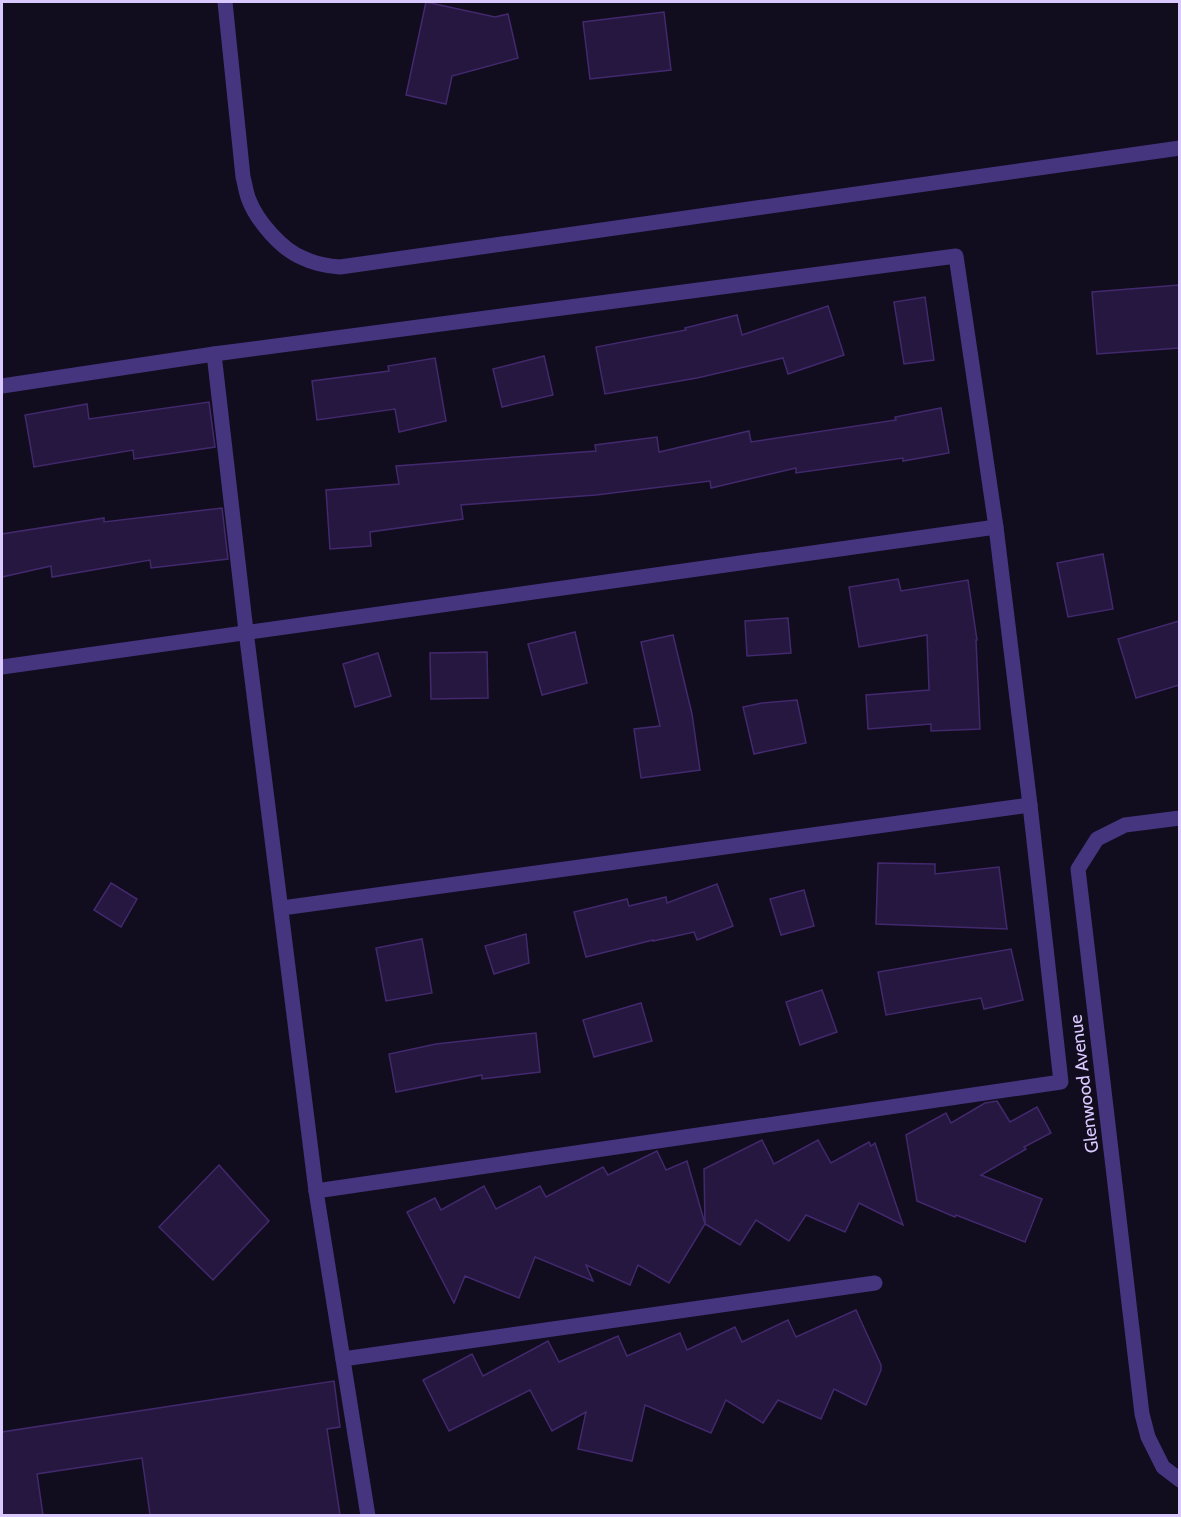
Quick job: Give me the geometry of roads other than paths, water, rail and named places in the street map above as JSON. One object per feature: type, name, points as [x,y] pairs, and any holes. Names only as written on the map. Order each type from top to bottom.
[{"type":"street","points":[[225,2],[243,177],[249,200],[261,222],[275,238],[300,257],[321,265],[340,267],[1179,148]]},
{"type":"street","points":[[2,386],[214,354],[956,256],[996,527],[1061,1082],[316,1191]]},
{"type":"street","points":[[214,354],[316,1191],[368,1515]]},
{"type":"street","points":[[2,667],[996,527]]},
{"type":"street","points":[[282,908],[1030,805]]},
{"type":"street","name":"Glenwood Avenue","points":[[1179,818],[1125,825],[1097,839],[1078,869],[1142,1414],[1148,1437],[1163,1467],[1179,1480]]},
{"type":"street","points":[[343,1359],[874,1283]]}]
